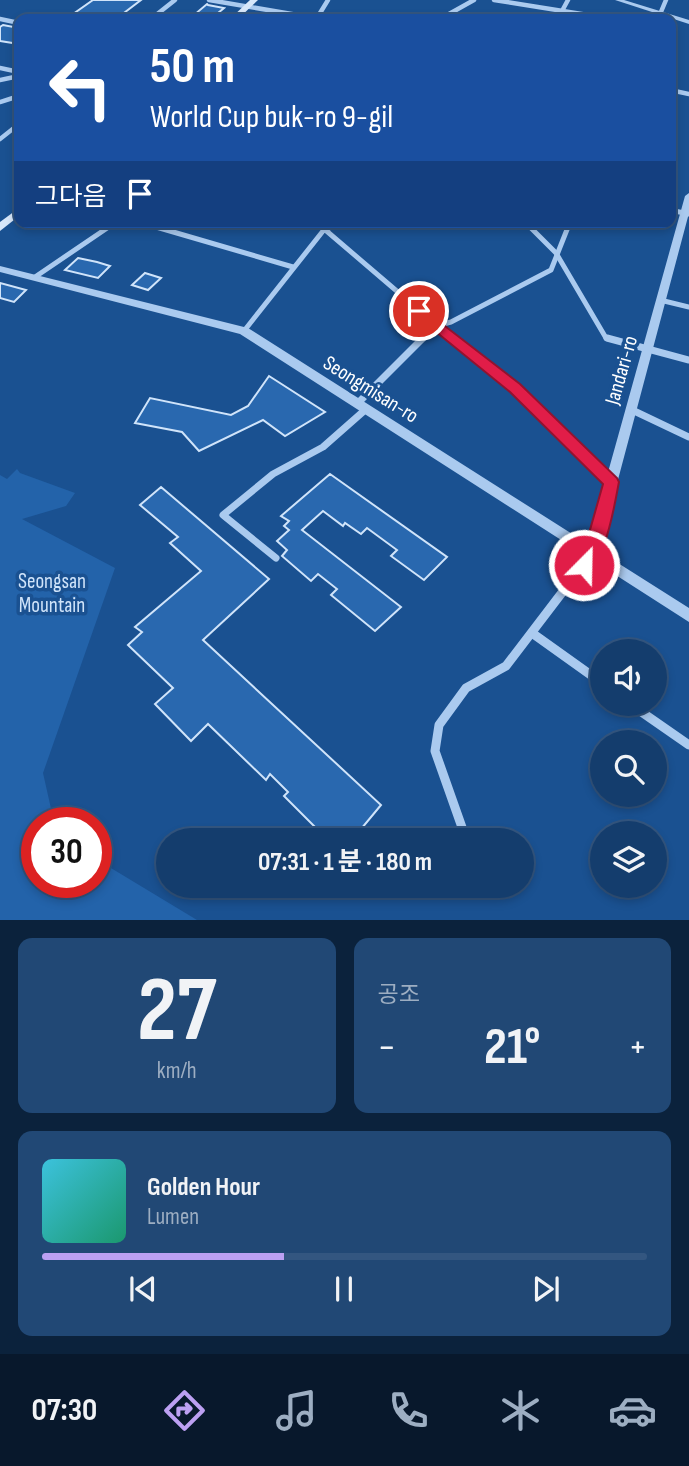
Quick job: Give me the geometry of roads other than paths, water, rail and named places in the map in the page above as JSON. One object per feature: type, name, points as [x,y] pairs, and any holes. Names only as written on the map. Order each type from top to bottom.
[{"type":"main road","points":[[0,228],[14,215]]},
{"type":"street","points":[[158,14],[176,0]]},
{"type":"street","points":[[209,0],[252,2],[299,14]]},
{"type":"street","points":[[449,14],[474,0]]},
{"type":"street","points":[[494,0],[581,14]]},
{"type":"street","points":[[528,6],[532,0]]},
{"type":"street","points":[[562,11],[568,0]]},
{"type":"street","points":[[618,0],[654,14]]},
{"type":"street","points":[[0,139],[14,128]]},
{"type":"street","name":"Jandari-ro","points":[[592,554],[660,300],[687,213],[689,196]]},
{"type":"street","points":[[35,277],[107,228]]},
{"type":"street","points":[[160,228],[293,267]]},
{"type":"street","points":[[321,228],[386,280],[436,326],[515,388],[611,482]]},
{"type":"street","points":[[244,331],[293,267],[323,231],[329,228]]},
{"type":"street","points":[[531,228],[556,253],[607,338],[689,360]]},
{"type":"street","points":[[276,558],[223,515],[273,474],[323,447],[436,326],[451,322],[551,270],[567,228]]},
{"type":"street","name":"Seongmisan-ro","points":[[0,269],[244,331],[689,615]]},
{"type":"street","points":[[660,300],[689,307]]},
{"type":"street","points":[[630,409],[689,437]]},
{"type":"street","points":[[462,828],[435,751],[439,725],[466,688],[506,666],[592,554]]},
{"type":"street","points":[[532,633],[590,674]]},
{"type":"street","points":[[647,716],[689,746]]},
{"type":"park label","name":"Seongsan Mountain","points":[[52,593]]}]
